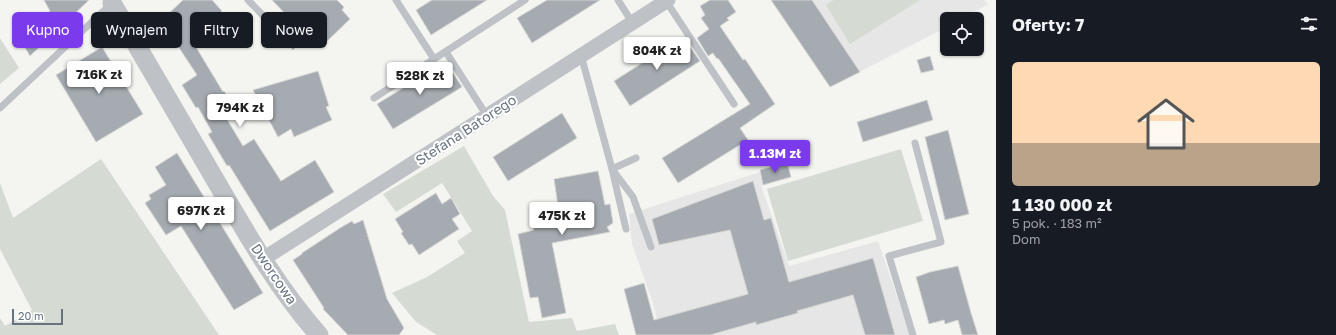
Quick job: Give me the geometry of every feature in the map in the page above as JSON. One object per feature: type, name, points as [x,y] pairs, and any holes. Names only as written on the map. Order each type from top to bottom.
[{"type":"street","name":"Stefana Batorego","points":[[263,259],[667,1]]},
{"type":"street","name":"Dworcowa","points":[[114,2],[263,259],[287,294],[319,335]]},
{"type":"lane","points":[[248,0],[261,13]]},
{"type":"lane","points":[[396,0],[434,59]]},
{"type":"lane","points":[[374,98],[525,0]]},
{"type":"lane","points":[[618,0],[632,22]]},
{"type":"lane","points":[[667,1],[734,104]]},
{"type":"lane","points":[[0,108],[114,2]]},
{"type":"lane","points":[[446,52],[487,116]]},
{"type":"lane","points":[[581,55],[612,169],[626,229]]},
{"type":"lane","points":[[913,335],[889,256],[941,242],[915,143]]},
{"type":"lane","points":[[612,169],[636,158]]},
{"type":"lane","points":[[612,169],[633,197],[651,247]]},
{"type":"shaded area","points":[[771,0],[984,0],[988,4],[974,12],[940,12],[940,31],[830,87]]},
{"type":"shaded area","points":[[834,0],[920,0],[850,44],[826,5]]},
{"type":"shaded area","points":[[0,38],[19,68],[0,84]]},
{"type":"shaded area","points":[[464,146],[493,196],[505,210],[529,322],[572,318],[577,331],[615,324],[619,335],[437,335],[416,322],[392,293],[427,277],[465,253],[457,241],[472,231],[442,183],[396,212],[383,194]]},
{"type":"shaded area","points":[[901,149],[923,221],[788,261],[767,189]]},
{"type":"shaded area","points":[[101,159],[219,335],[0,335],[0,318],[5,326],[32,310],[0,249],[0,183],[13,218]]},
{"type":"shaded area","points":[[760,172],[764,185],[761,185],[789,266],[878,241],[910,335],[661,335],[653,303],[632,244],[629,214]]},
{"type":"building","points":[[44,0],[89,0],[76,12],[49,12],[50,11]]},
{"type":"building","points":[[183,0],[212,0],[222,11],[221,12],[190,12],[190,48],[197,48],[223,92],[224,91],[233,104],[222,111],[243,146],[254,139],[281,181],[315,160],[334,192],[270,231],[229,165],[227,166],[208,134],[212,132],[198,107],[196,108],[182,85],[197,75],[179,48],[182,48],[182,12],[170,12]]},
{"type":"building","points":[[272,0],[337,0],[344,7],[342,10],[350,19],[327,41],[327,12],[284,12]]},
{"type":"building","points":[[432,0],[487,0],[431,35],[416,10]]},
{"type":"building","points":[[547,0],[600,0],[532,43],[517,18]]},
{"type":"building","points":[[710,0],[728,0],[736,12],[727,18],[729,20],[720,26],[743,60],[745,59],[775,104],[740,128],[748,140],[678,183],[662,158],[750,104],[718,58],[717,59],[713,53],[708,56],[697,38],[709,29],[701,18],[705,15],[700,6]]},
{"type":"building","points":[[771,0],[812,0],[860,72],[830,87]]},
{"type":"building","points":[[683,37],[700,61],[630,106],[614,81]]},
{"type":"building","points":[[25,48],[38,48],[30,56]]},
{"type":"building","points":[[103,48],[143,114],[96,142],[56,75]]},
{"type":"building","points":[[930,56],[934,70],[921,73],[917,60]]},
{"type":"building","points":[[446,62],[462,87],[393,129],[377,104]]},
{"type":"building","points":[[318,71],[329,106],[326,107],[332,120],[294,137],[291,129],[278,137],[253,90]]},
{"type":"building","points":[[927,100],[933,120],[863,142],[857,122]]},
{"type":"building","points":[[562,113],[577,138],[508,181],[493,157]]},
{"type":"building","points":[[948,130],[969,214],[945,220],[925,137]]},
{"type":"building","points":[[177,153],[263,293],[234,310],[181,226],[166,235],[145,203],[151,199],[149,195],[166,185],[155,167]]},
{"type":"building","points":[[787,162],[791,177],[763,185],[760,170]]},
{"type":"building","points":[[598,171],[605,205],[610,204],[613,223],[607,227],[610,232],[552,243],[566,313],[542,318],[538,297],[530,298],[518,234],[534,230],[531,218],[559,213],[554,179]]},
{"type":"building","points":[[753,181],[764,220],[771,218],[789,282],[873,258],[895,335],[865,335],[853,295],[797,311],[798,313],[756,325],[756,322],[710,335],[636,335],[624,289],[644,283],[654,320],[748,294],[730,230],[659,245],[652,219]]},
{"type":"building","points":[[436,193],[442,204],[451,198],[460,214],[452,219],[459,229],[419,255],[412,244],[409,245],[401,233],[403,232],[395,219]]},
{"type":"building","points":[[363,220],[387,299],[404,328],[399,335],[348,335],[323,309],[324,308],[293,260],[352,221],[354,224]]},
{"type":"building","points":[[958,266],[978,335],[962,335],[958,320],[945,324],[944,320],[929,324],[916,277],[930,272]]}]
